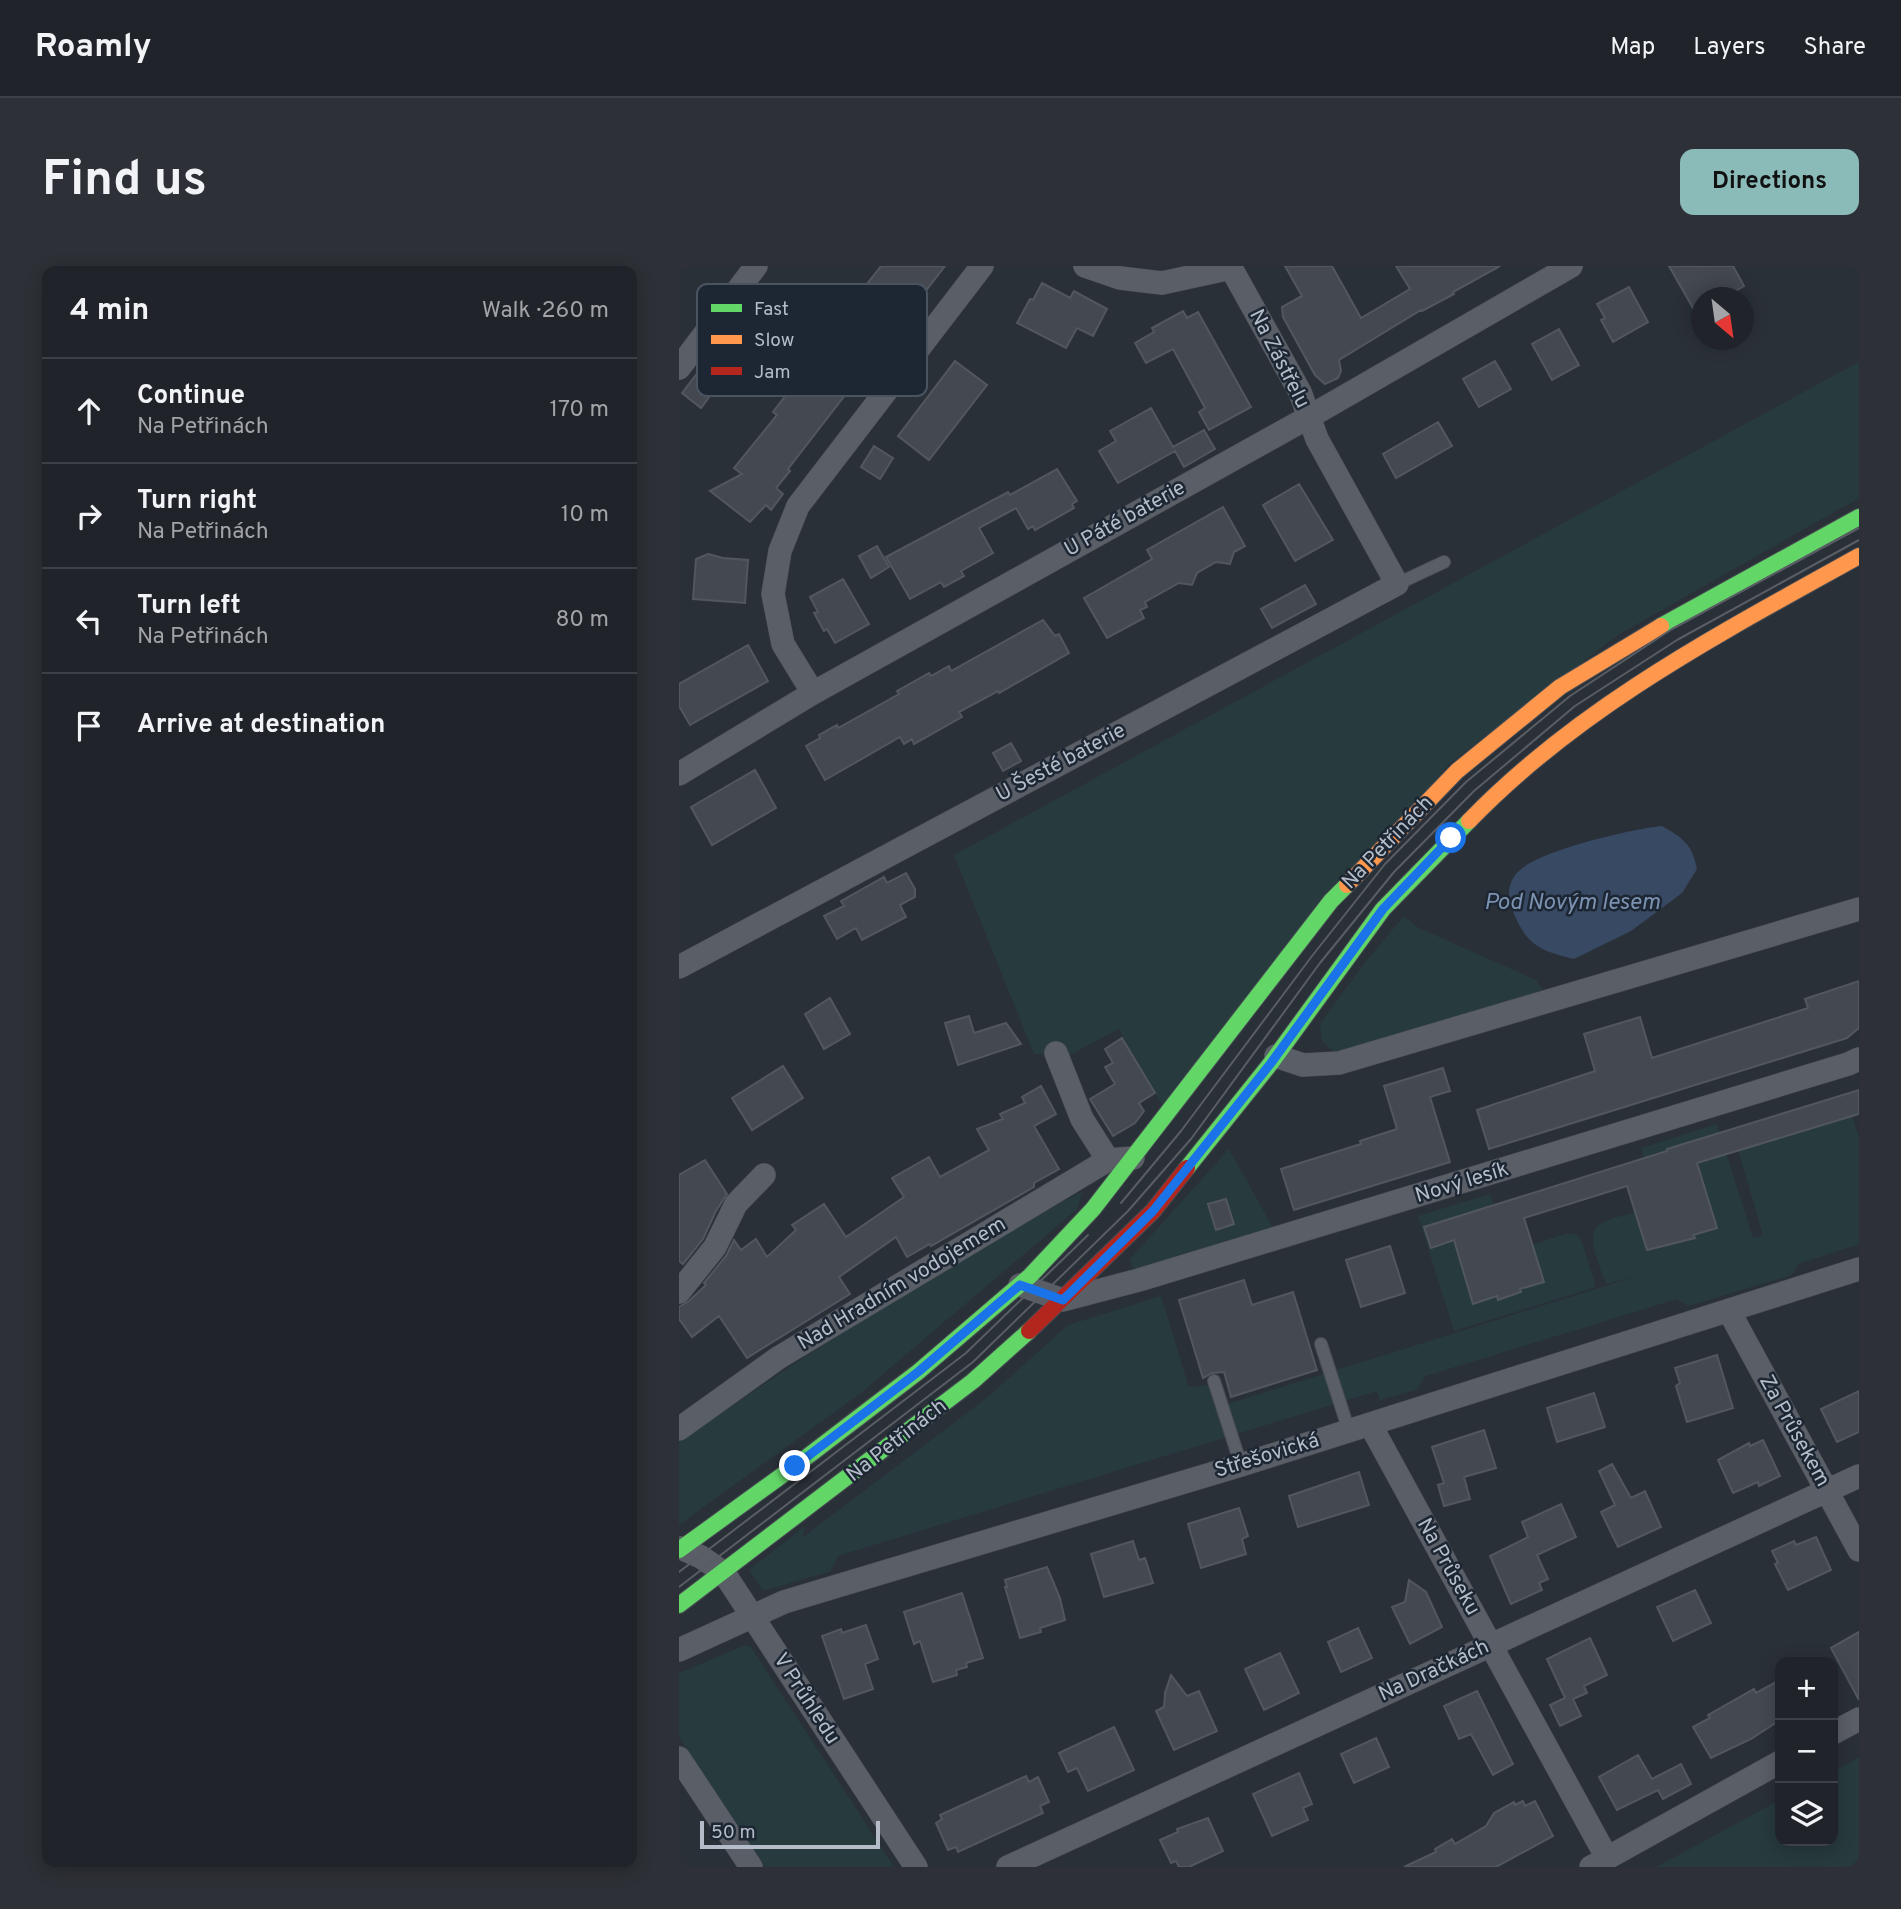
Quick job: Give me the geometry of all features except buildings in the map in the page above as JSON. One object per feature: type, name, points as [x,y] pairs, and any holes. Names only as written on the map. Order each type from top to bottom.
[{"type":"street","points":[[742,284],[756,266]]},
{"type":"street","points":[[927,338],[982,266]]},
{"type":"street","name":"Na Zástřelu","points":[[1085,266],[1120,278],[1162,284],[1231,267],[1300,392],[1317,439],[1397,584]]},
{"type":"street","name":"U Páté baterie","points":[[679,774],[813,693],[1571,266]]},
{"type":"street","points":[[679,368],[697,344]]},
{"type":"street","points":[[813,693],[783,644],[773,594],[780,551],[798,506],[882,396]]},
{"type":"street","name":"Na Petřinách","points":[[680,1549],[918,1372],[1020,1285],[1093,1209],[1331,901],[1457,771],[1560,687],[1665,624],[1859,517]]},
{"type":"street","name":"Na Petřinách","points":[[724,1573],[974,1381],[1063,1300],[1153,1211],[1276,1056],[1383,909],[1486,803],[1577,725],[1690,650],[1859,556]]},
{"type":"street","name":"U Šesté baterie","points":[[679,967],[1397,584]]},
{"type":"street","points":[[1276,1056],[1303,1065],[1339,1063],[1859,909]]},
{"type":"street","points":[[1056,1053],[1082,1119],[1108,1160]]},
{"type":"street","name":"Nový lesík","points":[[1063,1300],[1170,1272],[1718,1106],[1859,1059]]},
{"type":"street","name":"Nad Hradním vodojemem","points":[[679,1429],[778,1358],[1108,1160],[1133,1158]]},
{"type":"street","points":[[679,1292],[715,1247],[736,1204],[764,1175]]},
{"type":"street","name":"Střešovická","points":[[679,1650],[783,1602],[1241,1465],[1859,1269]]},
{"type":"street","points":[[1020,1285],[1063,1300]]},
{"type":"street","name":"Za Průsekem","points":[[1728,1311],[1859,1550]]},
{"type":"street","name":"Na Průseku","points":[[1359,1427],[1490,1646],[1599,1863]]},
{"type":"street","name":"Na Dračkách","points":[[1009,1867],[1859,1476]]},
{"type":"street","name":"V Průhledu","points":[[680,1549],[712,1563],[724,1573],[916,1867]]},
{"type":"street","points":[[679,1605],[724,1573]]},
{"type":"street","points":[[1838,1730],[1859,1719]]},
{"type":"street","points":[[679,1758],[751,1867]]},
{"type":"street","points":[[1599,1863],[1775,1765]]},
{"type":"lane","name":"U Šesté baterie","points":[[1397,584],[1444,562]]},
{"type":"lane","points":[[1321,1344],[1359,1427]]},
{"type":"lane","points":[[1214,1381],[1241,1465]]},
{"type":"green space","points":[[1859,362],[1859,498],[1618,635],[1449,764],[1162,1105],[1119,1029],[1068,1056],[1034,1054],[954,855]]},
{"type":"green space","points":[[1404,916],[1419,928],[1536,980],[1544,992],[1338,1055],[1322,1041],[1320,1024],[1363,965]]},
{"type":"green space","points":[[1852,1116],[1859,1138],[1859,1244],[1798,1264],[1792,1275],[1688,1306],[1677,1299],[1426,1376],[1416,1390],[1380,1400],[1377,1391],[838,1556],[831,1571],[763,1591],[749,1570],[805,1526],[802,1538],[989,1396],[1068,1325],[1161,1296],[1189,1387],[1208,1385],[1215,1408],[1634,1277],[1606,1284],[1593,1242],[1596,1228],[1611,1219],[1639,1211],[1639,1224],[1647,1250],[1694,1239],[1693,1235],[1717,1228],[1709,1202],[1673,1168],[1649,1175],[1641,1148],[1717,1124],[1753,1238],[1763,1235],[1738,1150]]},
{"type":"green space","points":[[1229,1149],[1273,1228],[1135,1271],[1129,1260]]},
{"type":"green space","points":[[1083,1191],[1077,1209],[861,1393],[679,1525],[679,1442],[877,1311],[979,1249]]},
{"type":"green space","points":[[1490,1194],[1499,1222],[1477,1229],[1470,1211],[1424,1228],[1431,1248],[1454,1240],[1474,1303],[1521,1292],[1520,1289],[1544,1282],[1536,1256],[1528,1246],[1568,1233],[1577,1235],[1582,1242],[1596,1287],[1454,1331],[1418,1216]]},
{"type":"green space","points":[[746,1645],[751,1647],[894,1867],[765,1867],[679,1737],[679,1673]]},
{"type":"green space","points":[[1859,1757],[1859,1867],[1656,1867],[1775,1803],[1775,1846],[1838,1846],[1838,1769]]},
{"type":"water","name":"Pod Novým lesem","points":[[1662,826],[1685,843],[1695,860],[1697,869],[1682,893],[1631,931],[1574,959],[1537,946],[1525,934],[1514,914],[1509,897],[1512,880],[1520,870],[1531,862],[1566,848],[1630,831]]},
{"type":"tram line","points":[[1121,1203],[1181,1131],[1312,956],[1385,864],[1466,782],[1570,696],[1672,629],[1859,528]]},
{"type":"tram line","points":[[679,1587],[973,1362],[1128,1211],[1191,1139],[1320,963],[1394,872],[1474,791],[1575,706],[1677,640],[1859,540]]},
{"type":"tram line","points":[[679,1572],[966,1353],[1088,1235]]},
{"type":"traffic: fast","points":[[1661,626],[1859,517]]},
{"type":"traffic: fast","points":[[1187,1168],[1271,1063],[1383,909],[1469,821]]},
{"type":"traffic: fast","points":[[679,1550],[918,1372],[1030,1276],[1093,1209],[1331,901],[1347,885]]},
{"type":"traffic: fast","points":[[679,1605],[973,1381],[1029,1331]]},
{"type":"traffic: slow","points":[[1469,821],[1557,742],[1605,707],[1704,643],[1859,556]]},
{"type":"traffic: slow","points":[[1347,885],[1457,771],[1560,687],[1661,626]]},
{"type":"traffic: jam","points":[[1029,1331],[1153,1211],[1187,1168]]},
{"type":"route","points":[[795,1466],[918,1372],[1020,1285],[1063,1300],[1153,1211],[1271,1063],[1383,909],[1451,838]]}]
